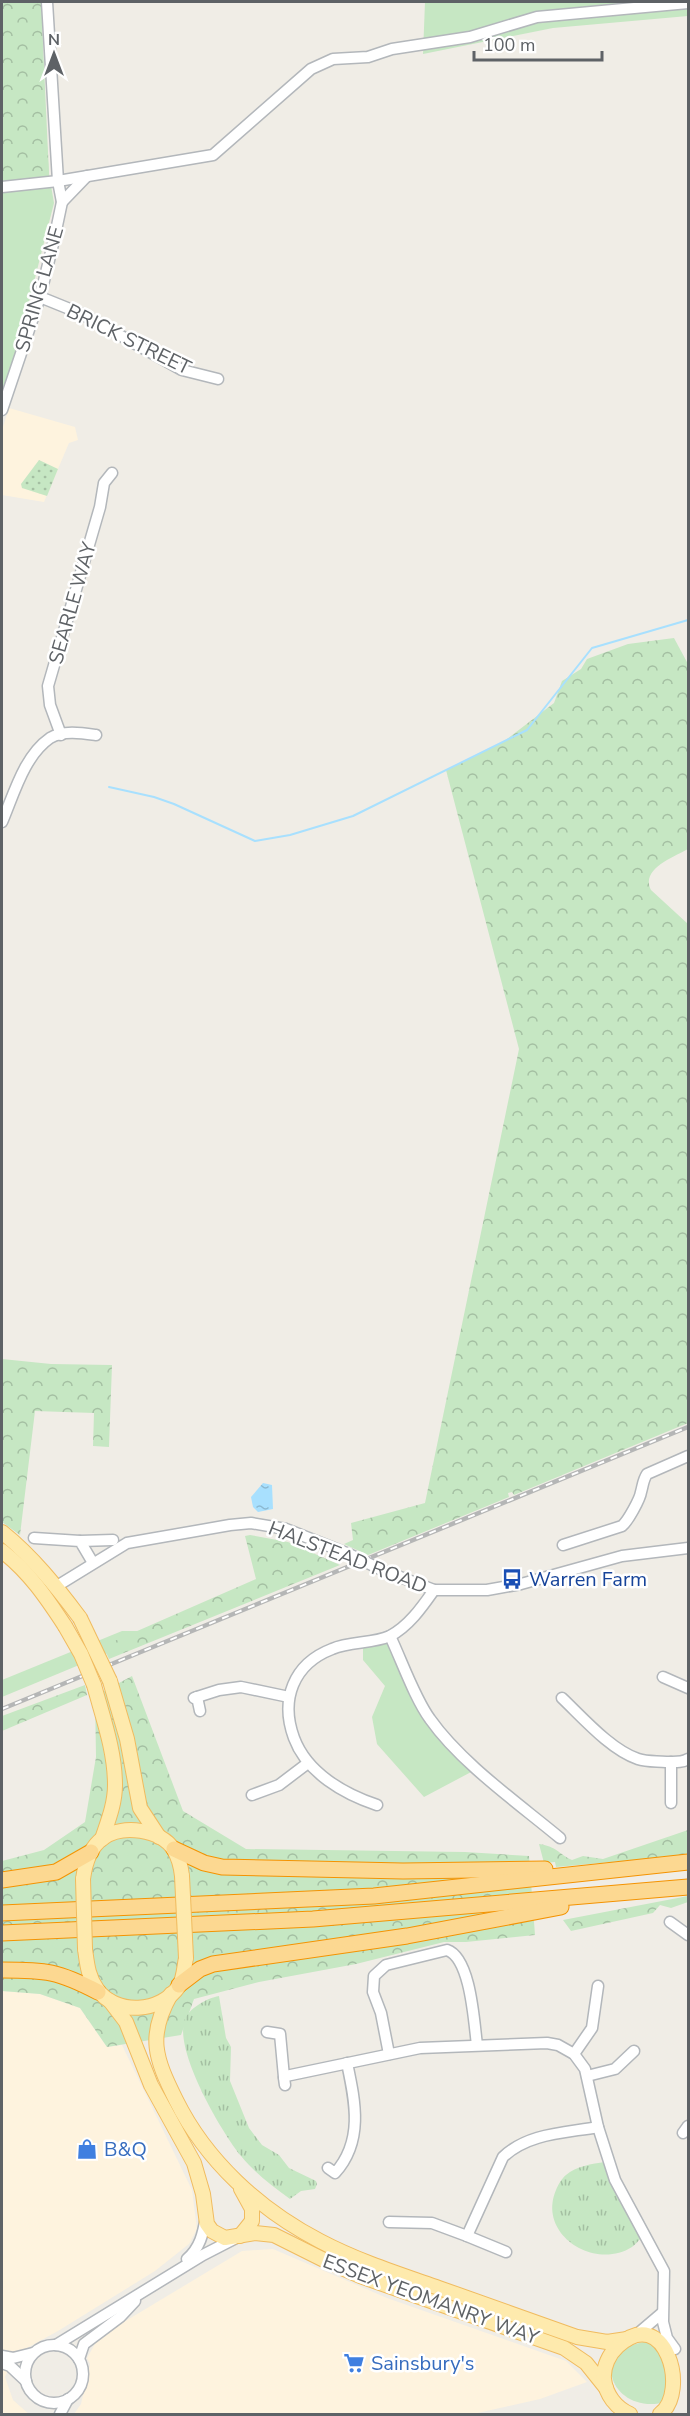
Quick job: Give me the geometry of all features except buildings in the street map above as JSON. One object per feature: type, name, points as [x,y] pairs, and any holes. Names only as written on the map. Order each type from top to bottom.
[{"type":"highway","points":[[174,1848],[204,1863],[222,1868],[474,1872],[638,1868]]},
{"type":"highway","points":[[2,1880],[56,1872],[90,1852]]},
{"type":"highway","points":[[2,1913],[374,1896],[688,1862]]},
{"type":"highway","points":[[2,1933],[276,1922],[688,1887]]},
{"type":"highway","points":[[175,1990],[200,1970],[213,1964],[407,1935],[531,1913],[619,1894]]},
{"type":"highway","points":[[2,1970],[52,1971],[104,1996]]},
{"type":"main road","points":[[2,1532],[27,1552],[57,1586],[80,1618],[110,1681],[127,1738],[140,1808],[159,1837],[174,1848],[180,1862],[186,1958],[175,1990],[153,2006],[142,2008],[126,2007],[104,1996]]},
{"type":"main road","points":[[2,1551],[27,1573],[45,1594],[81,1654],[94,1685],[110,1741],[115,1785],[112,1810],[102,1839]]},
{"type":"main road","points":[[159,1837],[134,1830],[111,1834],[102,1839],[90,1852],[83,1879],[85,1949],[91,1980],[126,2022],[151,2085],[194,2163],[203,2194],[206,2217]]},
{"type":"main road","name":"ESSEX YEOMANRY WAY","points":[[175,1990],[158,2020],[155,2034],[158,2061],[180,2109],[196,2134],[240,2187],[303,2232],[371,2263],[577,2337],[607,2342],[649,2336],[666,2341],[681,2356]]},
{"type":"main road","points":[[240,2187],[252,2209],[252,2220],[240,2236]]},
{"type":"main road","name":"ESSEX YEOMANRY WAY","points":[[206,2217],[207,2224],[218,2235],[225,2238],[255,2234],[274,2235],[360,2276],[564,2348],[586,2363],[619,2408],[630,2415]]},
{"type":"main road","points":[[607,2415],[608,2393],[604,2377],[609,2357],[620,2344],[631,2338]]},
{"type":"main road","points":[[672,2408],[685,2387],[686,2374],[681,2356]]},
{"type":"street","name":"SPRING LANE","points":[[2,410],[40,297],[62,202],[58,181],[47,2]]},
{"type":"street","points":[[2,187],[58,181],[213,155],[311,69],[333,59],[368,57],[392,49],[470,37],[537,17],[688,3]]},
{"type":"street","name":"SPRING LANE","points":[[62,202],[88,176]]},
{"type":"street","name":"BRICK STREET","points":[[40,297],[82,314],[182,370],[218,379]]},
{"type":"street","name":"SEARLE WAY","points":[[61,735],[50,705],[48,686],[100,507],[104,483],[112,473]]},
{"type":"street","points":[[2,822],[31,756],[51,737],[73,733],[96,735]]},
{"type":"street","points":[[563,1545],[622,1526],[630,1520],[634,1504],[641,1496],[647,1474],[688,1456]]},
{"type":"street","name":"HALSTEAD ROAD","points":[[57,1586],[127,1543],[251,1523],[286,1529],[434,1590],[469,1592],[503,1588],[622,1556],[688,1548]]},
{"type":"street","points":[[34,1538],[80,1541],[113,1540]]},
{"type":"street","points":[[80,1541],[93,1563]]},
{"type":"street","points":[[376,1805],[342,1791],[309,1763],[295,1740],[289,1721],[289,1697],[294,1680],[310,1662],[333,1648],[390,1636],[413,1618],[434,1590]]},
{"type":"street","points":[[390,1636],[428,1718],[476,1768],[560,1838]]},
{"type":"street","points":[[663,1677],[688,1688]]},
{"type":"street","points":[[200,1711],[196,1697],[219,1690],[241,1687],[289,1697]]},
{"type":"street","points":[[562,1698],[617,1748],[628,1755],[641,1760],[671,1762],[688,1759]]},
{"type":"street","points":[[671,1762],[671,1803]]},
{"type":"street","points":[[252,1796],[279,1785],[309,1763]]},
{"type":"street","points":[[670,1922],[688,1935]]},
{"type":"street","points":[[389,2054],[381,2013],[373,1992],[374,1976],[386,1965],[447,1950],[453,1952],[460,1962],[470,1993],[477,2045]]},
{"type":"street","points":[[574,2054],[592,2028],[598,1986]]},
{"type":"street","points":[[289,2025],[280,2034],[284,2081],[348,2063],[420,2048],[547,2043],[574,2054],[587,2076],[598,2127],[615,2180],[664,2271],[662,2313],[667,2338],[681,2356]]},
{"type":"street","points":[[267,2032],[280,2034]]},
{"type":"street","points":[[587,2076],[615,2069],[634,2051]]},
{"type":"street","points":[[332,2170],[345,2162],[355,2134],[356,2104],[348,2063]]},
{"type":"street","points":[[467,2236],[503,2157],[513,2147],[534,2138],[598,2127]]},
{"type":"street","points":[[79,2359],[84,2344],[120,2317],[143,2292],[195,2252],[203,2233],[206,2217]]},
{"type":"street","points":[[389,2222],[403,2217],[441,2225],[506,2252]]},
{"type":"street","points":[[56,2345],[203,2255],[240,2236]]},
{"type":"street","points":[[631,2338],[662,2313]]},
{"type":"street","points":[[2,2356],[13,2358],[56,2345],[67,2348],[79,2359],[82,2369],[79,2388],[68,2399],[60,2415]]},
{"type":"street","points":[[26,2382],[26,2366],[34,2352]]},
{"type":"street","points":[[2,2363],[10,2366],[26,2382],[31,2392],[40,2399],[54,2403],[68,2399]]},
{"type":"street","points":[[40,2399],[48,2415]]},
{"type":"shaded area","points":[[9,408],[75,427],[78,440],[69,443],[44,502],[2,495],[2,430]]},
{"type":"shaded area","points":[[2,1991],[40,1994],[80,2008],[107,2047],[122,2045],[192,2190],[197,2229],[189,2244],[155,2271],[16,2354],[5,2377],[13,2400],[29,2414],[2,2414]]},
{"type":"shaded area","points":[[273,2249],[387,2298],[566,2361],[587,2382],[540,2399],[473,2414],[74,2414],[81,2404],[90,2364],[87,2358],[99,2337],[242,2251]]},
{"type":"green space","points":[[2,2],[41,2],[45,114],[49,174],[54,203],[16,353],[2,395]]},
{"type":"green space","points":[[2,2],[41,2],[49,174],[2,177]]},
{"type":"green space","points":[[425,2],[688,2],[688,16],[553,28],[423,54]]},
{"type":"green space","points":[[39,460],[58,469],[47,496],[22,488],[21,484]]},
{"type":"green space","points":[[674,638],[688,664],[688,849],[654,870],[649,883],[651,890],[688,924],[688,1423],[514,1495],[512,1492],[508,1493],[509,1497],[368,1555],[344,1544],[353,1540],[351,1523],[425,1503],[519,1049],[446,770],[503,742],[554,703],[562,681],[581,669],[587,659],[628,644]]},
{"type":"green space","points":[[2,1359],[51,1364],[112,1365],[109,1447],[93,1446],[94,1413],[35,1411],[20,1535],[2,1522]]},
{"type":"green space","points":[[245,1536],[288,1542],[340,1565],[109,1659],[103,1646],[256,1579]]},
{"type":"green space","points":[[122,1631],[161,1631],[2,1697],[2,1680]]},
{"type":"green space","points":[[385,1640],[423,1716],[473,1771],[424,1797],[377,1744],[372,1717],[385,1686],[363,1660],[363,1648]]},
{"type":"green space","points":[[132,1676],[183,1811],[246,1849],[465,1852],[529,1856],[535,1935],[444,1942],[356,1964],[259,1982],[194,1999],[181,2035],[107,2047],[80,2008],[40,1994],[2,1991],[2,1861],[44,1850],[85,1822],[96,1757],[95,1696]]},
{"type":"green space","points":[[85,1685],[87,1695],[2,1731],[2,1716]]},
{"type":"green space","points":[[688,1830],[688,1853],[679,1856],[556,1867],[555,1862],[544,1863],[539,1844],[554,1849],[572,1860],[583,1856],[603,1859]]},
{"type":"green space","points":[[688,1896],[688,1902],[671,1908],[660,1905],[653,1913],[571,1931],[563,1920]]},
{"type":"green space","points":[[219,1996],[226,2038],[231,2047],[230,2081],[249,2128],[262,2145],[279,2155],[289,2168],[316,2181],[315,2189],[301,2191],[290,2199],[264,2179],[246,2162],[232,2144],[202,2092],[187,2053],[183,2036],[184,2022],[189,2013],[198,2005]]},
{"type":"green space","points":[[605,2162],[642,2237],[632,2247],[617,2253],[601,2254],[586,2251],[573,2244],[562,2234],[555,2221],[552,2206],[557,2188],[566,2175],[579,2167]]},
{"type":"green space","points":[[643,2342],[654,2343],[671,2354],[666,2402],[648,2404],[632,2400],[621,2392],[614,2382],[612,2370],[615,2358],[625,2349]]},
{"type":"water","points":[[263,1483],[272,1485],[273,1509],[258,1512],[253,1507],[251,1497]]},
{"type":"waterway","points":[[109,787],[174,804],[255,841],[290,835],[353,816],[527,730],[592,648],[688,620]]},
{"type":"railway","points":[[2,1709],[688,1427]]},
{"type":"place","name":"Warren Farm","points":[[512,1579]]},
{"type":"place","name":"B&Q","points":[[87,2149]]},
{"type":"place","name":"Sainsbury's","points":[[354,2363]]}]
